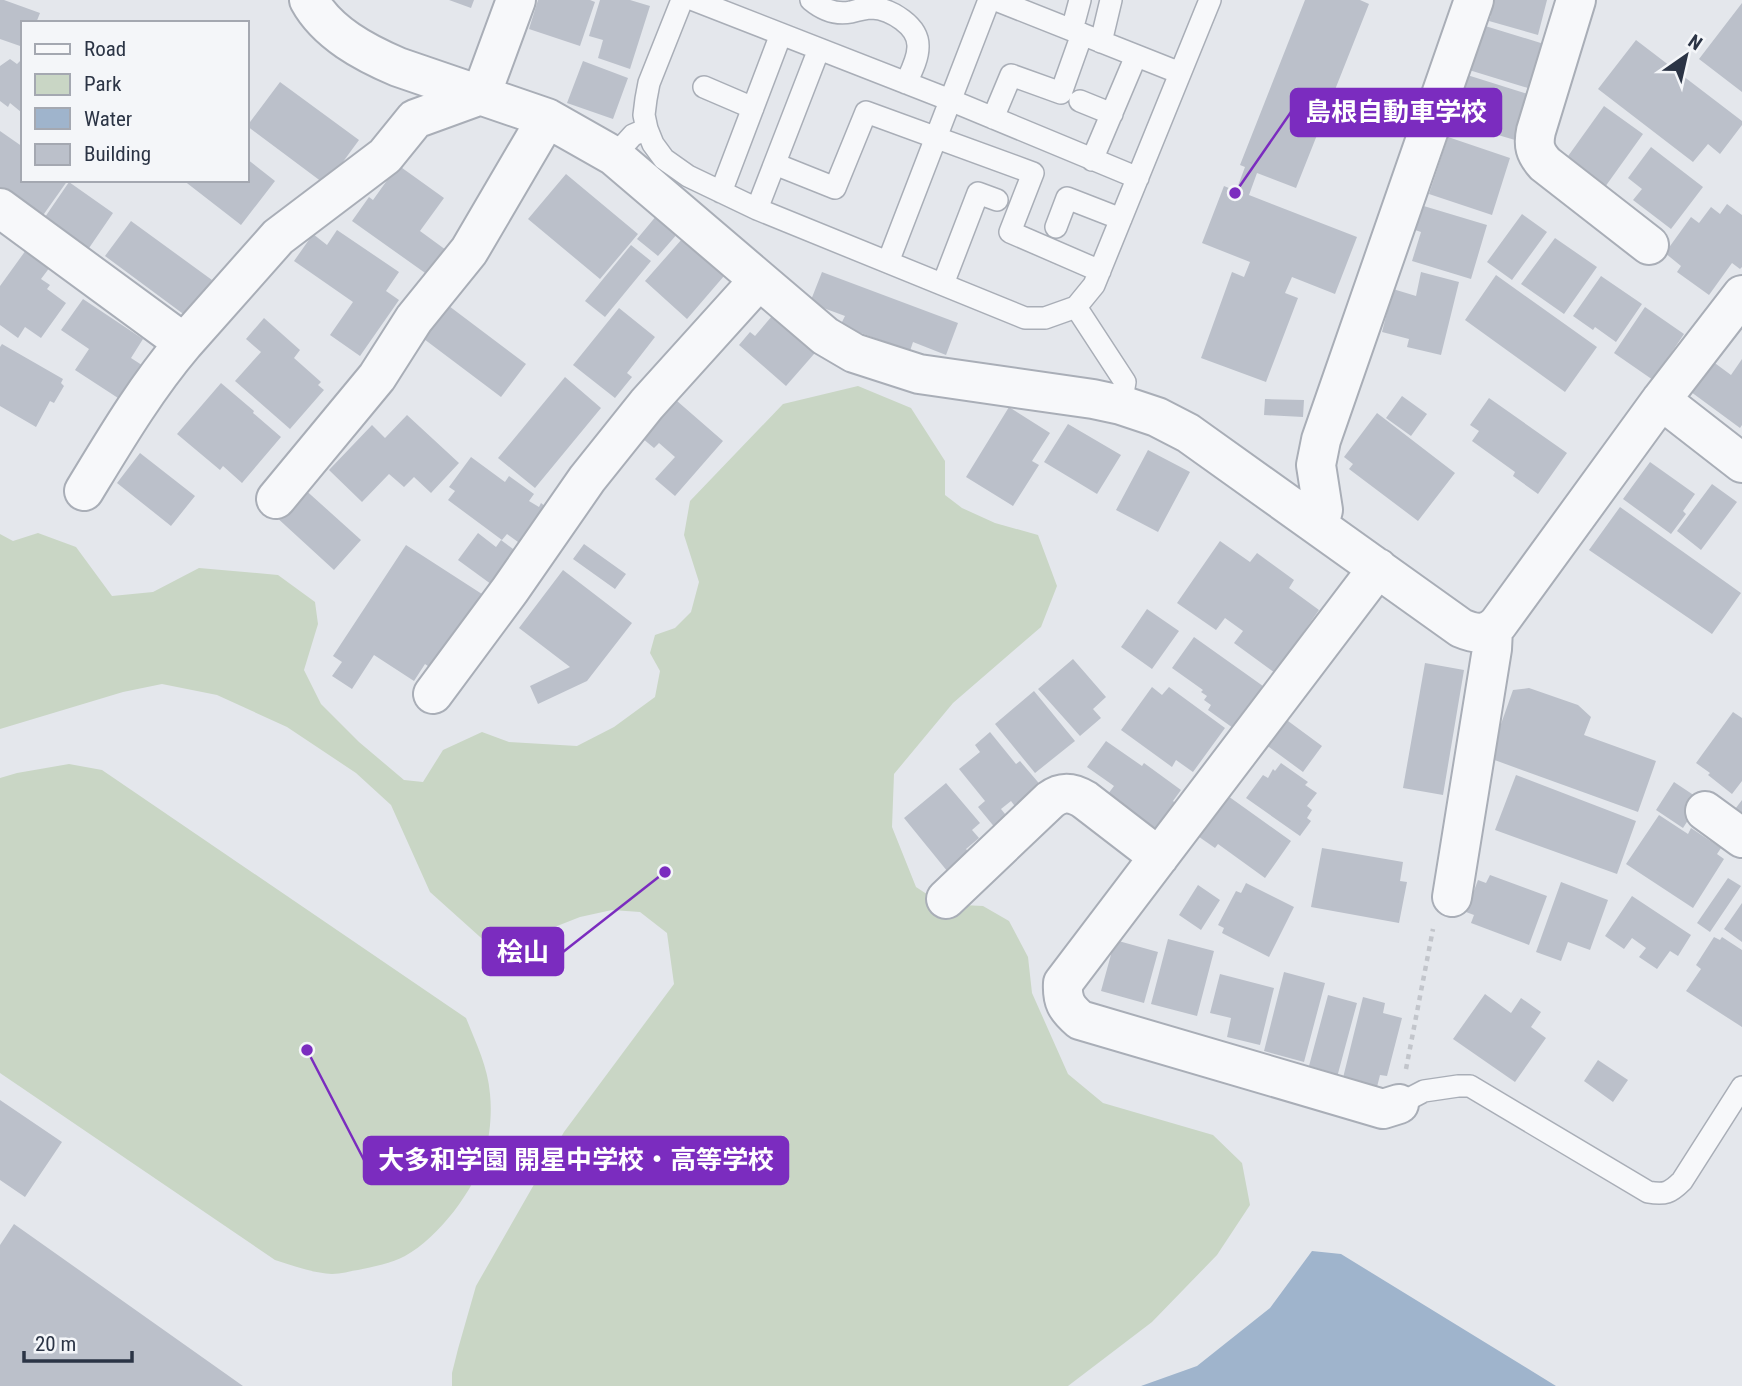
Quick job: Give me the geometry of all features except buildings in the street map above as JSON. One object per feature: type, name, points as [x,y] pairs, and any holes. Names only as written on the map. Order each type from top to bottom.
[{"type":"street","points":[[309,0],[333,28],[377,58],[547,118],[614,156],[825,336],[854,353],[919,374],[1068,395],[1121,405],[1157,417],[1188,433],[1461,628],[1475,633],[1481,634],[1493,629],[1507,613],[1661,400],[1742,295]]},
{"type":"street","points":[[84,491],[150,385],[278,237],[385,156],[415,119],[481,94],[516,0]]},
{"type":"street","points":[[1318,526],[1323,510],[1316,465],[1321,440],[1474,0]]},
{"type":"street","points":[[1576,0],[1536,131],[1535,149],[1545,164],[1649,246]]},
{"type":"street","points":[[276,499],[377,377],[414,319],[469,251],[547,118]]},
{"type":"street","points":[[0,208],[184,343]]},
{"type":"street","points":[[433,694],[587,479],[647,404],[759,280]]},
{"type":"street","points":[[1661,400],[1742,463]]},
{"type":"street","points":[[1378,568],[1063,983],[1063,996],[1069,1010],[1080,1020],[1383,1109],[1399,1104]]},
{"type":"street","points":[[1443,910],[1492,649],[1493,629]]},
{"type":"street","points":[[946,899],[1058,794],[1076,795],[1085,800],[1158,857]]},
{"type":"street","points":[[1705,811],[1742,838]]},
{"type":"lane","points":[[682,0],[649,83],[644,115],[653,144],[664,159],[688,176],[757,209],[1025,318],[1045,318],[1076,307],[1094,285],[1210,0]]},
{"type":"lane","points":[[694,0],[950,100],[1138,178]]},
{"type":"lane","points":[[811,0],[831,12],[872,8],[902,19],[918,43],[916,58],[906,83]]},
{"type":"lane","points":[[888,262],[989,0]]},
{"type":"lane","points":[[996,0],[1180,73]]},
{"type":"lane","points":[[1080,0],[1085,35]]},
{"type":"lane","points":[[993,118],[1011,75],[1061,93],[1085,35],[1111,0]]},
{"type":"lane","points":[[721,192],[781,34]]},
{"type":"lane","points":[[757,209],[820,49]]},
{"type":"lane","points":[[1092,160],[1136,56]]},
{"type":"lane","points":[[704,87],[753,108]]},
{"type":"lane","points":[[1080,101],[1112,114]]},
{"type":"lane","points":[[775,164],[835,188],[866,111],[1033,173],[1010,232],[1100,271]]},
{"type":"lane","points":[[614,156],[633,135],[648,129]]},
{"type":"lane","points":[[943,284],[978,193],[997,200]]},
{"type":"lane","points":[[1056,227],[1067,198],[1121,219]]},
{"type":"lane","points":[[1076,307],[1125,382],[1121,405]]},
{"type":"lane","points":[[1399,1104],[1424,1091],[1470,1086],[1647,1192],[1657,1194],[1674,1189],[1682,1181],[1742,1087]]},
{"type":"path","points":[[1399,1104],[1443,910]]},
{"type":"green space","points":[[858,386],[911,408],[945,461],[945,495],[962,508],[995,523],[1038,535],[1057,586],[1041,627],[953,703],[894,774],[892,827],[916,887],[942,904],[983,906],[1009,921],[1028,957],[1032,993],[1068,1074],[1103,1103],[1213,1135],[1242,1163],[1250,1205],[1217,1255],[1152,1322],[1068,1386],[452,1386],[452,1373],[476,1286],[564,1132],[674,984],[667,933],[640,912],[612,910],[580,917],[519,941],[489,945],[430,892],[391,805],[356,773],[287,727],[217,695],[162,684],[123,692],[0,729],[0,534],[13,541],[38,533],[76,547],[112,596],[153,592],[199,568],[278,575],[315,602],[318,624],[304,670],[321,704],[359,742],[404,780],[423,782],[443,750],[482,732],[509,742],[577,746],[614,727],[655,697],[660,671],[650,653],[655,635],[675,628],[691,612],[699,582],[684,535],[690,501],[783,404]]},
{"type":"green space","points":[[69,764],[102,770],[466,1018],[489,1084],[491,1116],[487,1146],[473,1182],[454,1212],[418,1248],[388,1263],[335,1274],[310,1271],[275,1260],[0,1073],[0,778]]},
{"type":"water","points":[[1312,1251],[1341,1254],[1556,1386],[1141,1386],[1197,1366],[1270,1308]]},
{"type":"place","name":"島根自動車学校","points":[[1235,193]]},
{"type":"place","name":"桧山","points":[[665,872]]},
{"type":"place","name":"大多和学園 開星中学校・高等学校","points":[[307,1050]]}]
